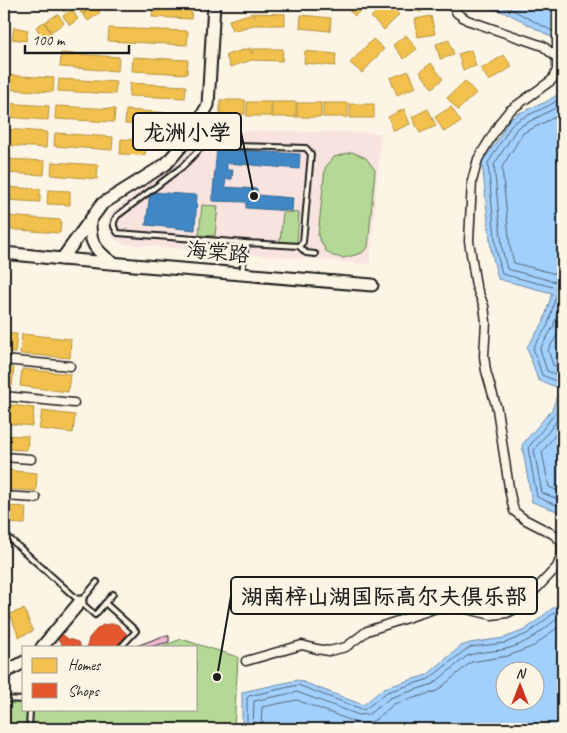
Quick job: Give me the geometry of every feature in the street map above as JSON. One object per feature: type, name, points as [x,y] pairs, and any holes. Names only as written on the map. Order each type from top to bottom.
[{"type":"street","points":[[62,259],[102,204],[166,164],[191,135],[208,105],[214,4]]},
{"type":"street","points":[[452,4],[457,13],[468,20],[543,46],[557,58]]},
{"type":"street","points":[[246,661],[302,645],[329,651],[346,647],[368,631],[440,606],[454,606],[492,615],[507,612],[519,607],[557,567],[562,554],[562,542],[553,534],[524,519],[514,510],[497,409],[486,371],[484,356],[486,322],[484,306],[476,286],[469,241],[472,181],[478,159],[501,120],[509,111],[552,80],[557,70],[557,4]]},
{"type":"street","points":[[90,223],[90,238],[97,251],[112,262]]},
{"type":"street","name":"海棠路","points":[[4,254],[372,285]]},
{"type":"street","points":[[4,360],[70,366]]},
{"type":"street","points":[[4,396],[74,403]]},
{"type":"street","points":[[4,457],[31,459]]},
{"type":"street","points":[[4,496],[36,498]]},
{"type":"street","points":[[43,646],[80,602]]},
{"type":"street","points":[[4,673],[22,663]]},
{"type":"lane","points":[[299,246],[303,242],[311,154],[306,148],[204,145],[182,167],[113,221],[113,227],[118,233],[299,246],[306,254],[316,254]]},
{"type":"lane","points":[[242,273],[246,243]]},
{"type":"lane","points":[[10,539],[95,615],[113,594]]},
{"type":"lane","points":[[80,602],[97,582]]},
{"type":"lane","points":[[105,603],[136,631],[122,646]]},
{"type":"lane","points":[[4,699],[22,700]]},
{"type":"lane","points":[[29,729],[30,710]]},
{"type":"shaded area","points":[[215,130],[381,133],[370,264],[124,244],[113,238],[107,226],[110,213],[187,154],[202,136]]},
{"type":"green space","points":[[352,152],[366,158],[375,170],[368,247],[362,253],[344,258],[333,256],[326,251],[318,236],[325,168],[334,157]]},
{"type":"green space","points":[[202,205],[218,206],[215,236],[199,235]]},
{"type":"green space","points":[[283,212],[299,213],[297,243],[280,242]]},
{"type":"green space","points":[[181,639],[238,657],[234,729],[4,729],[4,702],[22,697],[22,710],[198,710],[198,646],[164,646]]},
{"type":"water","points":[[477,4],[563,4],[563,47],[557,40],[509,14]]},
{"type":"water","points":[[563,91],[563,513],[532,502],[522,445],[553,408],[559,388],[538,380],[527,347],[543,323],[552,293],[498,279],[491,249],[482,162],[498,140],[508,121],[517,114],[546,102]]},
{"type":"water","points":[[563,600],[563,729],[242,729],[242,692],[298,680],[363,705],[384,688],[427,675],[461,646],[504,638],[525,630]]},
{"type":"building: Homes","points":[[58,4],[75,4],[64,12]]},
{"type":"building: Homes","points":[[85,4],[89,9],[82,14],[75,5]]},
{"type":"building: Homes","points":[[153,4],[192,5],[191,19],[152,17]]},
{"type":"building: Homes","points":[[346,4],[366,4],[355,16],[344,6]]},
{"type":"building: Homes","points":[[385,4],[389,4],[399,15],[384,30],[371,17]]},
{"type":"building: Homes","points":[[408,4],[423,4],[421,12],[407,9]]},
{"type":"building: Homes","points":[[95,6],[100,13],[88,21],[83,14]]},
{"type":"building: Homes","points":[[72,10],[78,19],[70,25],[63,16]]},
{"type":"building: Homes","points":[[253,13],[254,18],[254,13],[285,14],[285,25],[254,25],[232,31],[229,20]]},
{"type":"building: Homes","points":[[58,14],[64,23],[51,32],[45,22]]},
{"type":"building: Homes","points":[[301,15],[331,18],[330,31],[300,28]]},
{"type":"building: Homes","points":[[431,16],[435,34],[418,37],[415,19]]},
{"type":"building: Homes","points":[[44,22],[51,34],[43,39],[36,27]]},
{"type":"building: Homes","points":[[14,27],[28,30],[26,41],[12,39]]},
{"type":"building: Homes","points":[[109,28],[188,31],[187,45],[108,41]]},
{"type":"building: Homes","points":[[406,35],[417,49],[404,59],[393,45]]},
{"type":"building: Homes","points":[[373,39],[384,49],[362,73],[350,63]]},
{"type":"building: Homes","points":[[449,40],[454,55],[440,59],[436,44]]},
{"type":"building: Homes","points":[[250,48],[252,54],[252,49],[283,49],[282,61],[252,60],[230,67],[226,55]]},
{"type":"building: Homes","points":[[471,50],[476,66],[463,70],[458,54]]},
{"type":"building: Homes","points":[[305,51],[336,54],[335,66],[304,63]]},
{"type":"building: Homes","points":[[61,53],[119,57],[118,71],[60,67]]},
{"type":"building: Homes","points":[[504,55],[512,67],[489,81],[481,69]]},
{"type":"building: Homes","points":[[133,57],[188,60],[187,74],[132,71]]},
{"type":"building: Homes","points":[[431,63],[443,79],[432,88],[420,72]]},
{"type":"building: Homes","points":[[409,71],[416,87],[397,95],[390,78]]},
{"type":"building: Homes","points":[[4,75],[54,78],[53,92],[4,89]]},
{"type":"building: Homes","points":[[59,79],[116,82],[115,94],[58,91]]},
{"type":"building: Homes","points":[[465,81],[476,93],[458,110],[447,98]]},
{"type":"building: Homes","points":[[130,83],[186,86],[185,98],[129,96]]},
{"type":"building: Homes","points":[[220,100],[245,100],[245,114],[220,114]]},
{"type":"building: Homes","points":[[247,102],[271,102],[271,116],[247,116]]},
{"type":"building: Homes","points":[[272,102],[296,102],[296,117],[272,117]]},
{"type":"building: Homes","points":[[4,103],[49,106],[48,120],[4,117]]},
{"type":"building: Homes","points":[[297,103],[321,103],[321,117],[297,117]]},
{"type":"building: Homes","points":[[323,103],[348,103],[348,117],[323,117]]},
{"type":"building: Homes","points":[[350,104],[374,104],[374,118],[350,118]]},
{"type":"building: Homes","points":[[56,106],[115,109],[114,122],[55,119]]},
{"type":"building: Homes","points":[[451,107],[461,122],[444,132],[435,117]]},
{"type":"building: Homes","points":[[404,109],[410,124],[394,131],[388,117]]},
{"type":"building: Homes","points":[[428,109],[436,126],[420,133],[412,117]]},
{"type":"building: Homes","points":[[126,110],[171,113],[170,126],[125,124]]},
{"type":"building: Homes","points":[[4,129],[47,132],[46,148],[4,145]]},
{"type":"building: Homes","points":[[55,133],[113,137],[112,150],[54,146]]},
{"type":"building: Homes","points":[[121,139],[146,140],[145,155],[120,154]]},
{"type":"building: Homes","points":[[4,159],[45,161],[44,175],[4,173]]},
{"type":"building: Homes","points":[[52,162],[98,165],[97,179],[51,175]]},
{"type":"building: Homes","points":[[4,187],[40,189],[40,202],[4,200]]},
{"type":"building: Homes","points":[[48,190],[70,191],[70,205],[47,204]]},
{"type":"building: Homes","points":[[5,216],[61,220],[60,233],[4,229]]},
{"type":"building: Homes","points":[[4,333],[17,334],[15,353],[4,352]]},
{"type":"building: Homes","points":[[22,334],[71,339],[70,358],[20,354]]},
{"type":"building: Homes","points":[[4,367],[14,368],[12,386],[4,385]]},
{"type":"building: Homes","points":[[22,369],[70,374],[68,392],[20,386]]},
{"type":"building: Homes","points":[[4,404],[34,408],[32,426],[4,423]]},
{"type":"building: Homes","points":[[42,411],[75,415],[73,433],[39,429]]},
{"type":"building: Homes","points":[[4,435],[28,436],[27,450],[4,449]]},
{"type":"building: Homes","points":[[4,470],[37,473],[36,491],[4,489]]},
{"type":"building: Homes","points":[[4,506],[26,507],[25,524],[4,523]]},
{"type":"building: Homes","points":[[24,609],[33,631],[19,637],[10,614]]},
{"type":"building: Shops","points":[[117,624],[129,636],[119,646],[87,646],[89,638],[103,625]]},
{"type":"building: Shops","points":[[61,633],[68,639],[78,642],[80,646],[62,646],[61,642],[57,639]]},
{"type":"building: Schools","points":[[217,149],[300,154],[299,169],[227,163],[227,170],[233,170],[232,179],[226,179],[225,187],[257,189],[257,195],[293,198],[292,211],[246,208],[246,202],[212,201]]},
{"type":"building: Schools","points":[[150,192],[197,195],[195,230],[146,225]]},
{"type":"building: Other","points":[[163,636],[169,636],[169,642],[154,646],[137,646]]},
{"type":"place","name":"龙洲小学","points":[[254,196]]},
{"type":"place","name":"湖南梓山湖国际高尔夫俱乐部","points":[[217,677]]}]
